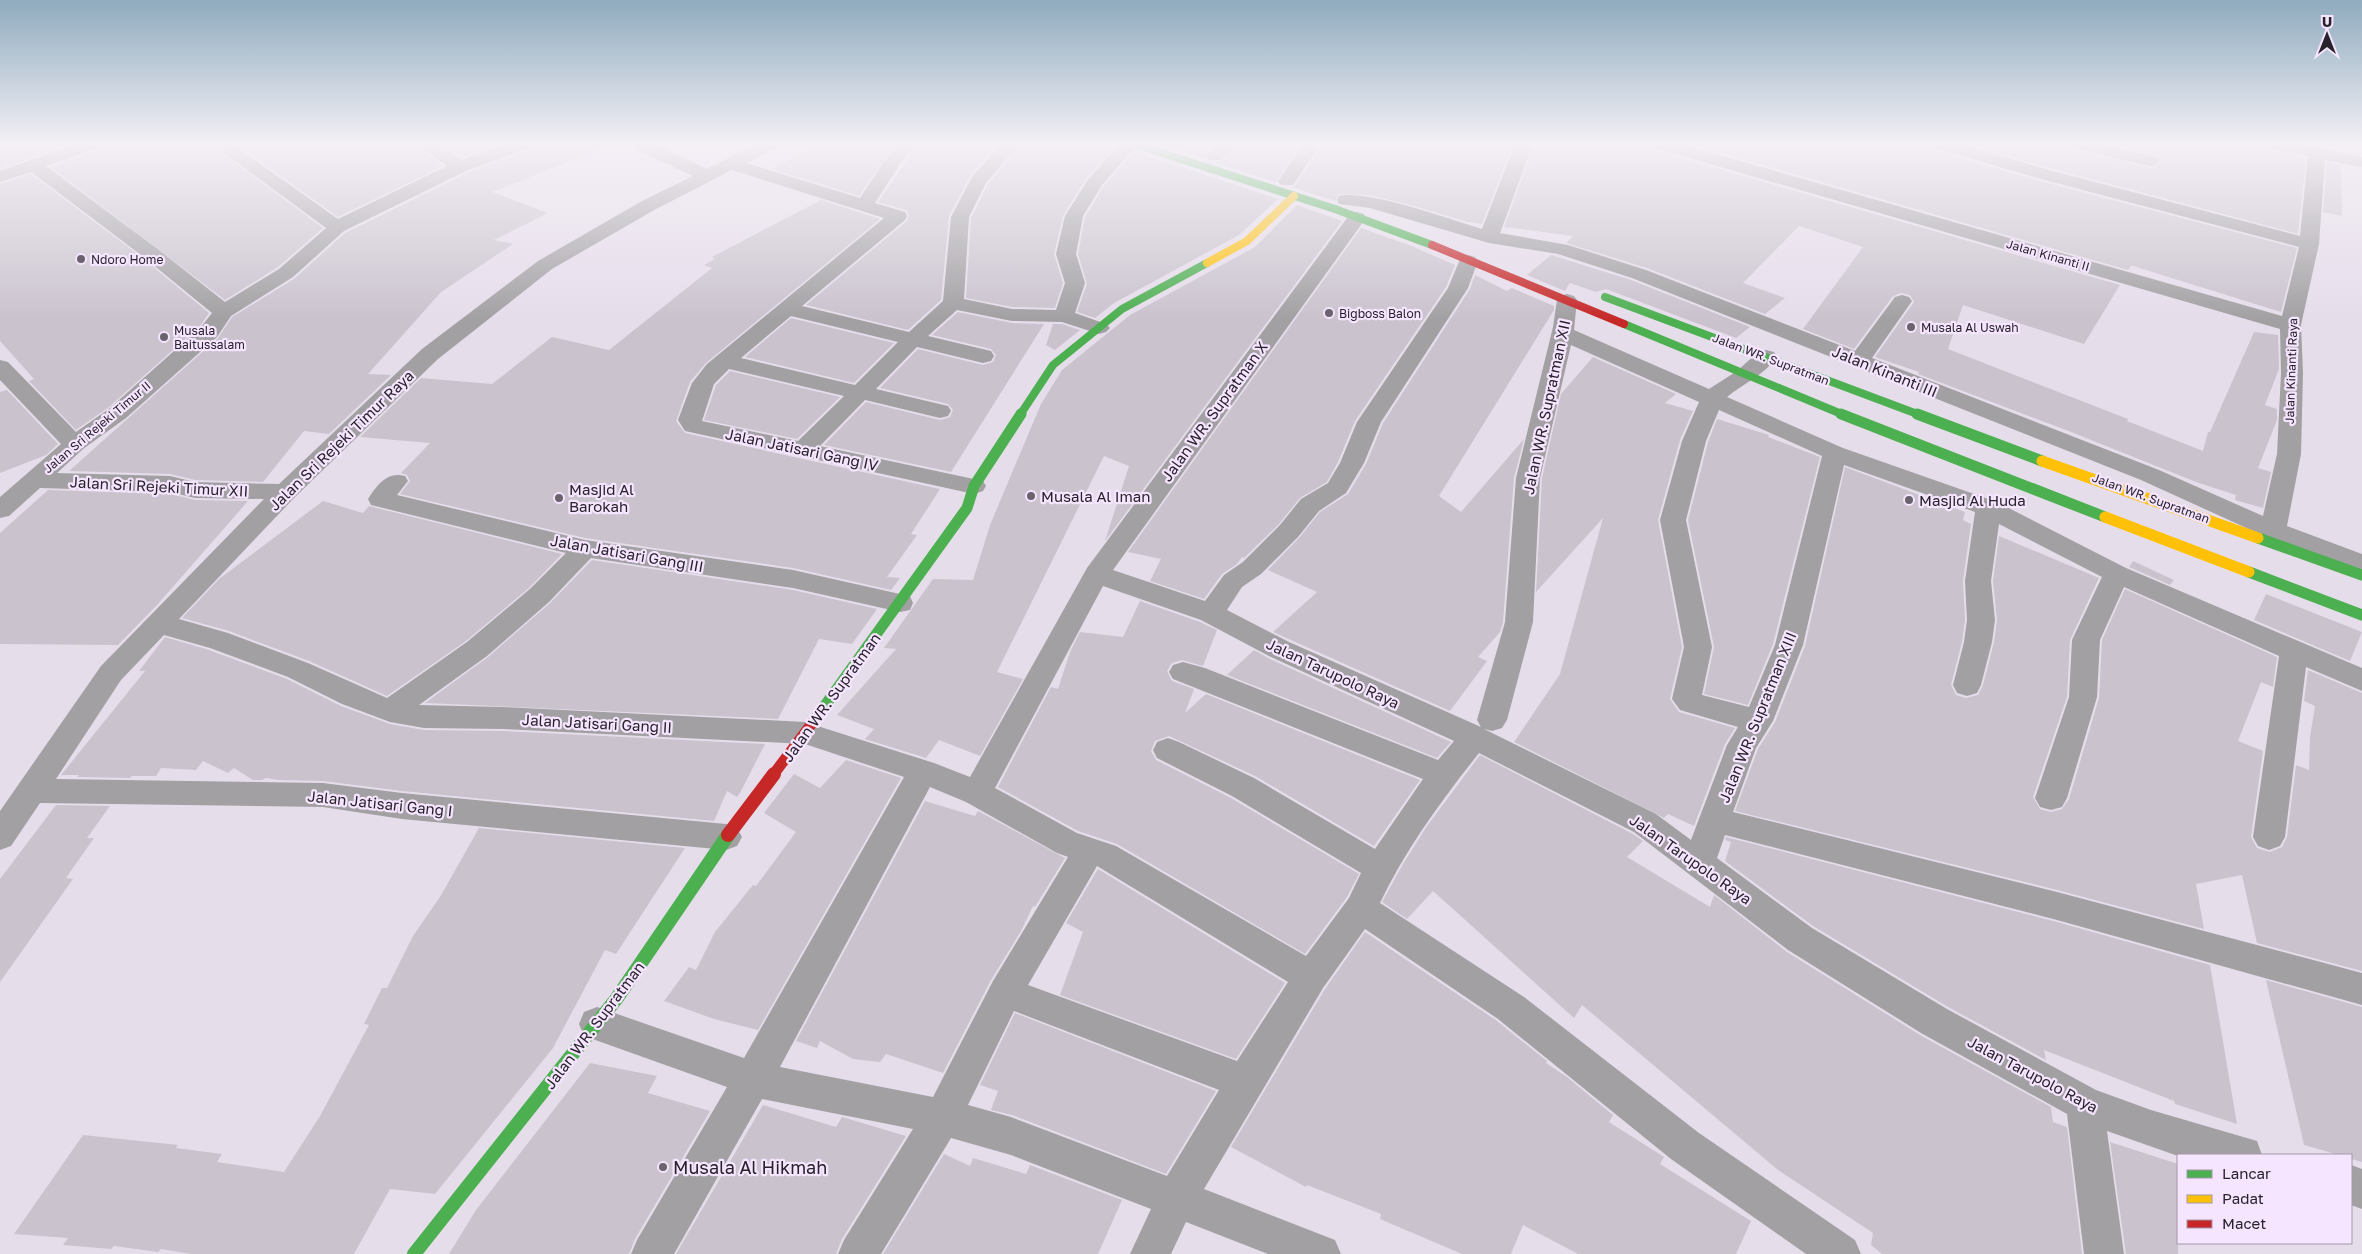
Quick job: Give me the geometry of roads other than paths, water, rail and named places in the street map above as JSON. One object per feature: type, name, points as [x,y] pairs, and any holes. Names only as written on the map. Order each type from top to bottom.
[{"type":"main road","name":"Jalan WR. Supratman","points":[[414,1254],[617,998],[726,837],[805,733],[967,508],[974,486],[1053,365],[1122,309],[1247,241],[1279,203]]},
{"type":"main road","name":"Jalan WR. Supratman","points":[[1338,203],[1465,251],[1567,300],[1745,376],[1954,460],[2362,615]]},
{"type":"main road","name":"Jalan WR. Supratman","points":[[1345,205],[1465,251]]},
{"type":"main road","name":"Jalan WR. Supratman","points":[[1595,293],[1976,437],[2362,575]]},
{"type":"street","points":[[83,203],[148,251],[224,312]]},
{"type":"street","points":[[302,203],[337,227]]},
{"type":"street","name":"Jalan Sri Rejeki Timur II","points":[[0,510],[75,444],[118,412],[209,332],[224,312],[286,272],[325,240],[337,227],[387,203]]},
{"type":"street","name":"Jalan Sri Rejeki Timur Raya","points":[[0,836],[112,673],[285,492],[430,354],[545,265],[603,230],[654,203]]},
{"type":"street","points":[[720,365],[898,217],[860,203]]},
{"type":"street","points":[[804,449],[859,392],[953,303],[960,217],[967,203]]},
{"type":"street","name":"Jalan WR. Supratman","points":[[1064,316],[1075,284],[1066,254],[1074,216],[1083,203]]},
{"type":"street","name":"Jalan Kinanti III","points":[[1345,205],[1372,203],[1489,236],[1561,249],[1639,274],[2150,475],[2273,530],[2362,564]]},
{"type":"street","points":[[1489,236],[1503,203]]},
{"type":"street","name":"Jalan Kinanti II","points":[[1864,203],[2290,325]]},
{"type":"street","points":[[2201,203],[2309,244]]},
{"type":"street","name":"Jalan Kinanti Raya","points":[[2273,530],[2289,454],[2292,373],[2290,325],[2309,244],[2313,203]]},
{"type":"street","name":"Jalan WR. Supratman X","points":[[977,793],[1096,574],[1181,456],[1345,205]]},
{"type":"street","points":[[1211,613],[1233,581],[1252,568],[1289,531],[1310,506],[1337,488],[1352,463],[1369,422],[1458,288],[1465,251]]},
{"type":"street","name":"Jalan WR. Supratman XII","points":[[1483,728],[1519,622],[1528,478],[1562,333],[1567,300]]},
{"type":"street","points":[[1859,361],[1902,301]]},
{"type":"street","points":[[953,303],[1012,315],[1064,316],[1099,328]]},
{"type":"street","points":[[787,309],[983,356]]},
{"type":"street","points":[[1562,333],[1835,453],[1988,508],[2117,574],[2362,680]]},
{"type":"street","points":[[1758,721],[1690,702],[1687,699],[1698,658],[1698,647],[1673,520],[1694,441],[1712,399],[1727,386],[1745,376],[1766,357]]},
{"type":"street","points":[[720,365],[778,372],[940,411]]},
{"type":"street","name":"Jalan Jatisari Gang IV","points":[[720,365],[703,383],[690,420],[693,426],[974,486]]},
{"type":"street","points":[[0,367],[75,444]]},
{"type":"street","name":"Jalan WR. Supratman XIII","points":[[1699,863],[1742,745],[1758,721],[1790,645],[1835,453]]},
{"type":"street","name":"Jalan Sri Rejeki Timur XII","points":[[34,480],[170,484],[195,490],[285,492]]},
{"type":"street","name":"Jalan Jatisari Gang III","points":[[396,481],[380,499],[585,550],[793,579],[900,602]]},
{"type":"street","points":[[1967,685],[1978,642],[1981,620],[1978,581],[1988,508]]},
{"type":"street","points":[[390,711],[477,650],[540,595],[585,550]]},
{"type":"street","name":"Jalan Tarupolo Raya","points":[[1096,574],[1211,613],[1279,650],[1483,728],[1645,823],[1800,939],[1934,1020],[2085,1104],[2151,1130],[2239,1154]]},
{"type":"street","points":[[2051,798],[2082,698],[2086,640],[2117,574]]},
{"type":"street","name":"Jalan Jatisari Gang II","points":[[160,624],[218,640],[298,670],[352,696],[390,711],[424,717],[503,718],[805,733],[923,771],[977,793],[1068,844],[1088,852],[1105,855],[1311,977]]},
{"type":"street","points":[[2269,837],[2294,650]]},
{"type":"street","points":[[1182,672],[1195,674],[1444,775]]},
{"type":"street","points":[[1150,1254],[1176,1199],[1245,1082],[1311,977],[1361,908],[1380,868],[1425,800],[1483,728]]},
{"type":"street","points":[[1168,750],[1243,787],[1380,868]]},
{"type":"street","points":[[651,1254],[753,1079],[923,771]]},
{"type":"street","name":"Jalan Jatisari Gang I","points":[[32,791],[323,795],[402,806],[726,837]]},
{"type":"street","points":[[1715,820],[2057,906],[2362,989]]},
{"type":"street","points":[[858,1254],[910,1167],[943,1117],[1005,992],[1088,852]]},
{"type":"street","points":[[1361,908],[1511,1008],[1685,1146],[1841,1254]]},
{"type":"street","points":[[1005,992],[1245,1082]]},
{"type":"street","points":[[597,1024],[753,1079],[943,1117],[1011,1136],[1321,1254]]},
{"type":"street","points":[[2085,1104],[2105,1253]]},
{"type":"place","name":"Ndoro Home","points":[[81,259]]},
{"type":"place","name":"Bigboss Balon","points":[[1329,313]]},
{"type":"place","name":"Musala Al Uswah","points":[[1911,327]]},
{"type":"place","name":"Musala Baitussalam","points":[[164,337]]},
{"type":"place","name":"Musala Al Iman","points":[[1031,496]]},
{"type":"place","name":"Masjid Al Barokah","points":[[559,498]]},
{"type":"place","name":"Masjid Al Huda","points":[[1909,500]]},
{"type":"place","name":"Musala Al Hikmah","points":[[663,1167]]}]
